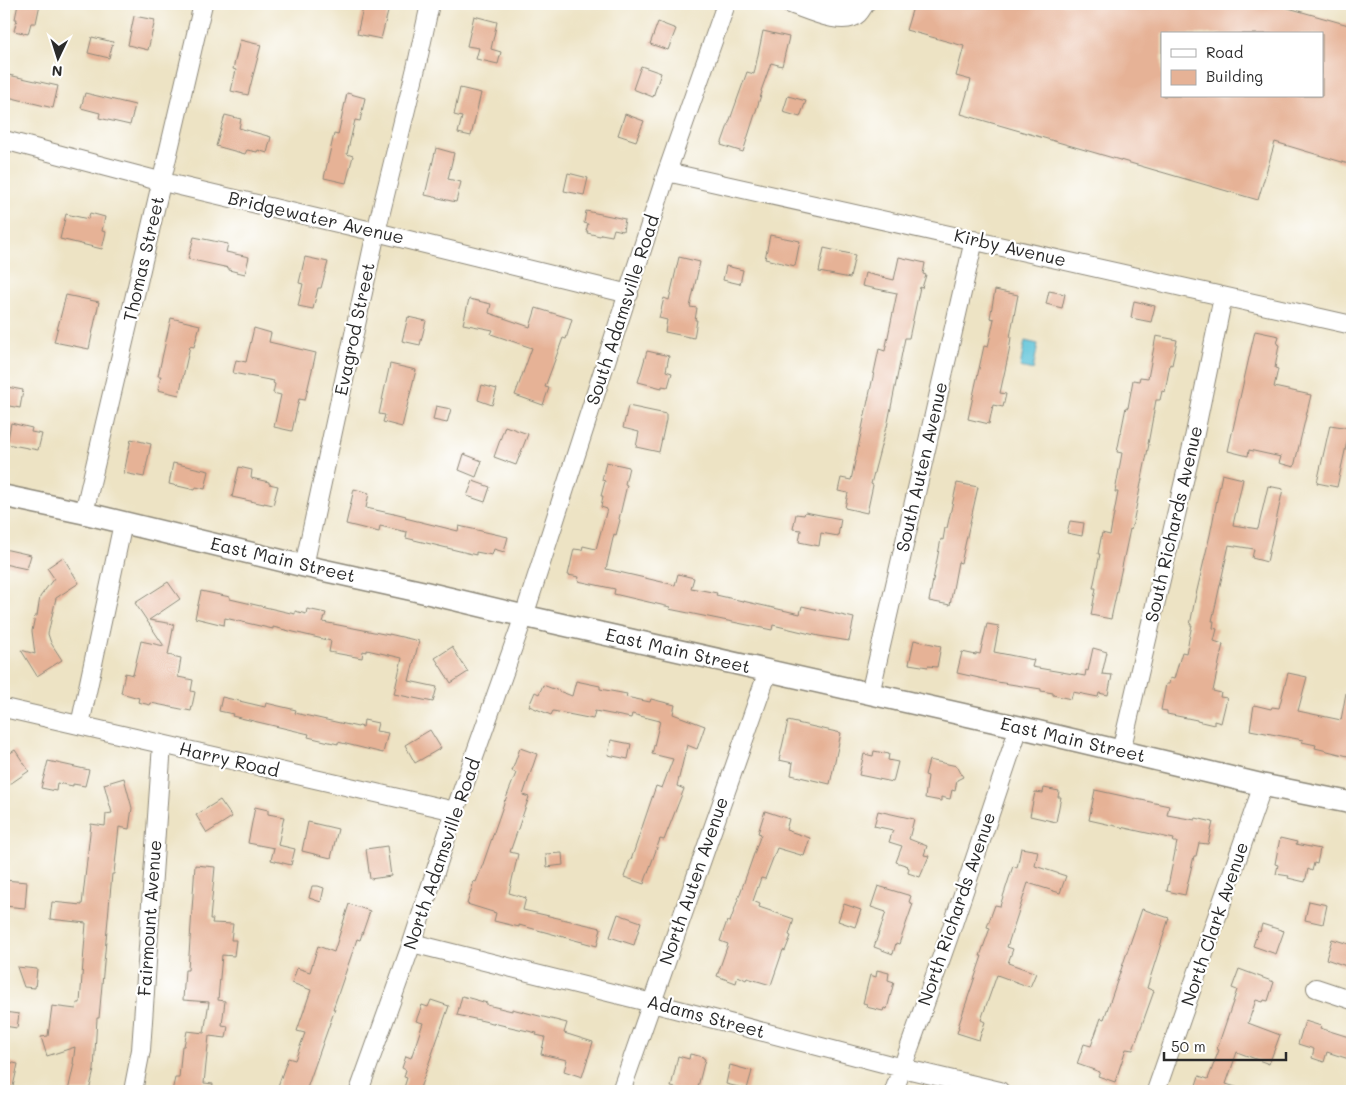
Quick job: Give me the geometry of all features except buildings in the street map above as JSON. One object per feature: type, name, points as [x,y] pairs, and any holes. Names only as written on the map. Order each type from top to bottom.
[{"type":"street","name":"Thomas Street","points":[[84,514],[203,4]]},
{"type":"street","name":"Evagrod Street","points":[[304,566],[376,232],[430,4]]},
{"type":"street","name":"South Adamsville Road","points":[[524,616],[667,172],[726,4]]},
{"type":"street","points":[[790,4],[832,19],[846,19],[857,15],[865,4]]},
{"type":"street","name":"Bridgewater Avenue","points":[[4,140],[162,182],[629,294]]},
{"type":"street","name":"Kirby Avenue","points":[[667,172],[1352,325]]},
{"type":"street","name":"South Auten Avenue","points":[[870,694],[974,240]]},
{"type":"street","name":"South Richards Avenue","points":[[1121,751],[1192,448],[1223,297]]},
{"type":"street","name":"East Main Street","points":[[4,496],[768,672],[1019,727],[1263,785],[1352,803]]},
{"type":"street","points":[[80,726],[123,523]]},
{"type":"street","name":"North Adamsville Road","points":[[359,1091],[412,943],[455,812],[524,616]]},
{"type":"street","name":"North Auten Avenue","points":[[621,1091],[768,672]]},
{"type":"street","name":"Harry Road","points":[[4,708],[455,812]]},
{"type":"street","name":"North Richards Avenue","points":[[894,1091],[949,936],[1019,727]]},
{"type":"street","name":"Fairmount Avenue","points":[[133,1091],[141,1050],[162,744]]},
{"type":"street","name":"North Clark Avenue","points":[[1156,1091],[1263,785]]},
{"type":"street","name":"Adams Street","points":[[412,943],[902,1068],[1000,1091]]},
{"type":"street","points":[[1316,988],[1352,1000]]},
{"type":"water","points":[[1025,341],[1038,344],[1033,370],[1020,367]]}]
